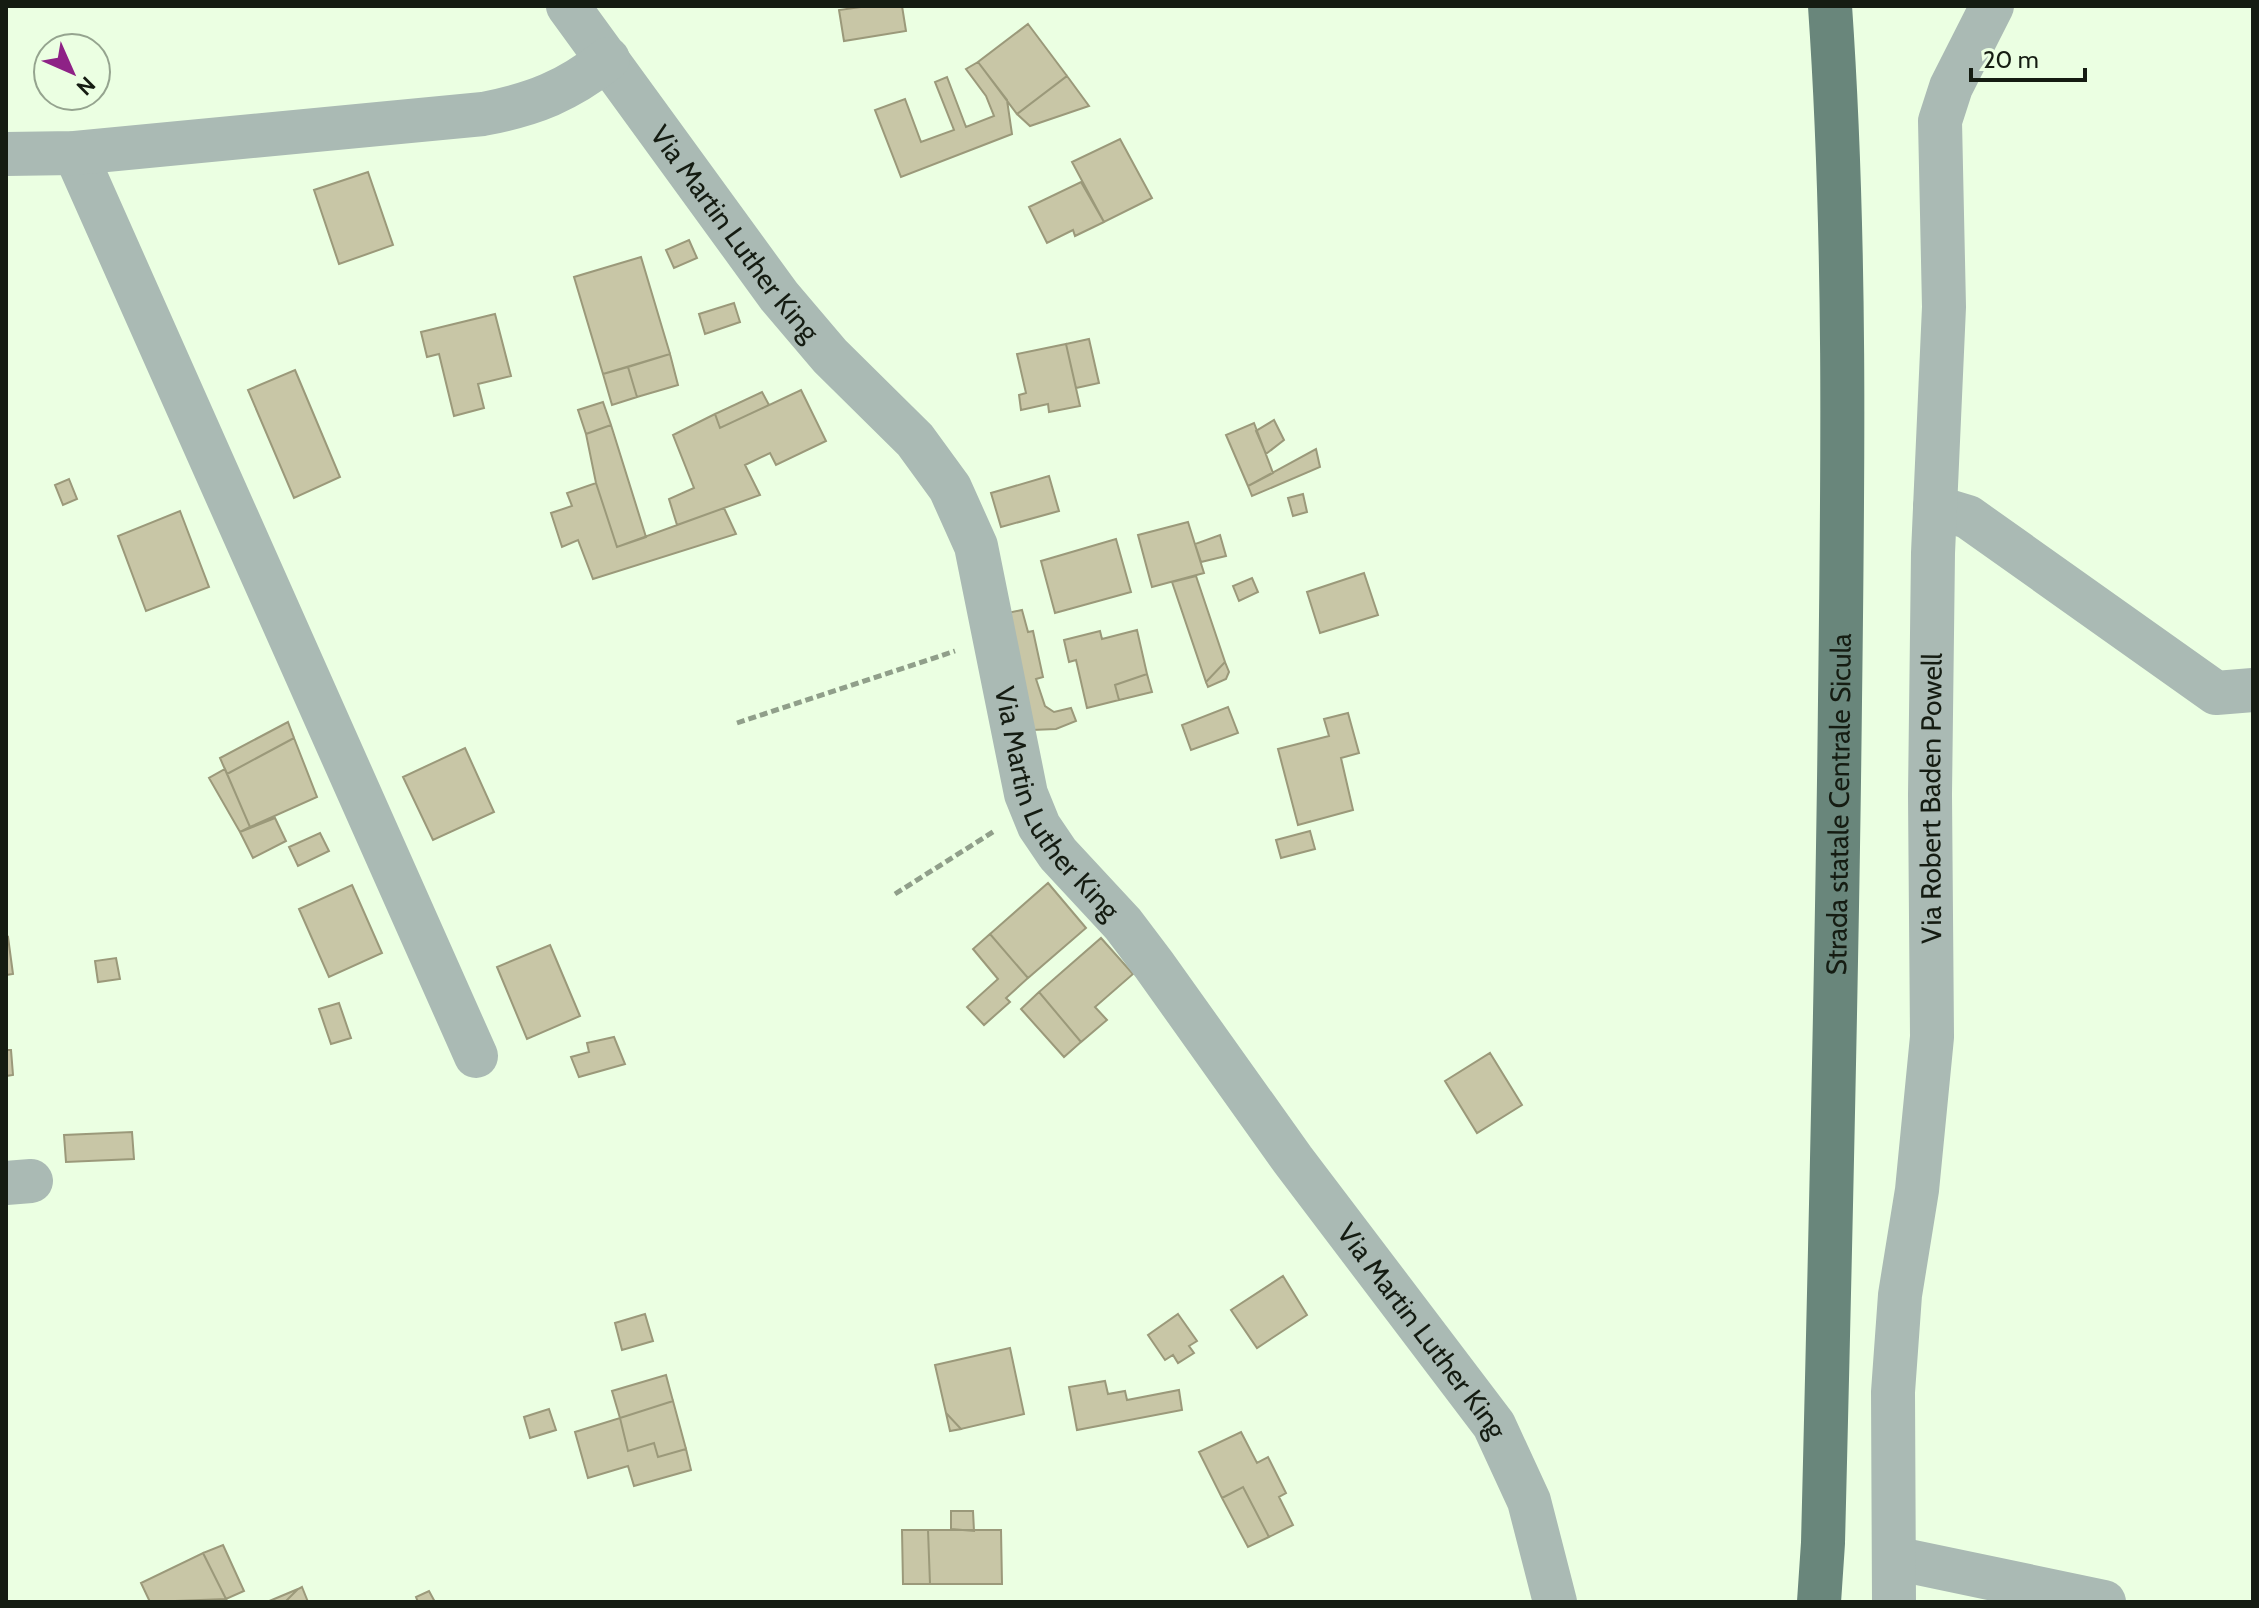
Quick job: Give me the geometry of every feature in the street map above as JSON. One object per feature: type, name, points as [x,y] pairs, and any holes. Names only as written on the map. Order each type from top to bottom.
[{"type":"main road","name":"Strada statale Centrale Sicula","points":[[1819,1602],[1836,1043],[1843,476],[1838,125],[1830,6]]},
{"type":"street","name":"Via Martin Luther King","points":[[568,6],[779,296],[830,356],[915,440],[950,488],[976,546],[1026,794],[1033,811],[1058,854],[1154,965],[1293,1160],[1494,1425],[1529,1501],[1555,1602]]},
{"type":"street","name":"Via Robert Baden Powell","points":[[1894,1602],[1893,1392],[1900,1295],[1917,1190],[1932,1037],[1930,795],[1935,507],[1944,307],[1940,121],[1951,87],[1992,6]]},
{"type":"street","points":[[6,154],[75,153],[483,114],[530,105],[579,82],[608,59]]},
{"type":"street","points":[[75,153],[476,1056]]},
{"type":"street","points":[[1935,507],[1968,517],[2216,693],[2253,690]]},
{"type":"street","points":[[1894,1558],[2104,1602]]},
{"type":"path","points":[[737,723],[995,640]]},
{"type":"path","points":[[895,894],[965,847],[1033,811]]},
{"type":"building","points":[[902,6],[906,31],[844,41],[839,10]]},
{"type":"building","points":[[1028,24],[1067,76],[1017,114],[978,62]]},
{"type":"building","points":[[978,62],[1007,100],[1012,134],[901,177],[875,110],[905,99],[921,142],[954,130],[935,82],[947,77],[966,127],[994,116],[986,96],[966,69]]},
{"type":"building","points":[[1067,76],[1089,106],[1030,126],[1017,114]]},
{"type":"building","points":[[1120,139],[1152,198],[1104,222],[1072,162]]},
{"type":"building","points":[[368,172],[393,245],[339,264],[314,190]]},
{"type":"building","points":[[1081,182],[1104,222],[1075,236],[1073,230],[1047,243],[1029,207]]},
{"type":"building","points":[[689,240],[697,258],[674,268],[666,250]]},
{"type":"building","points":[[641,257],[670,354],[603,374],[574,277]]},
{"type":"building","points":[[734,303],[740,322],[705,334],[699,314]]},
{"type":"building","points":[[495,314],[511,376],[478,384],[484,408],[454,416],[439,354],[427,357],[421,332]]},
{"type":"building","points":[[1089,339],[1099,383],[1076,388],[1066,344]]},
{"type":"building","points":[[1066,344],[1080,406],[1049,412],[1048,404],[1021,410],[1019,395],[1026,393],[1017,354]]},
{"type":"building","points":[[670,354],[678,385],[637,397],[628,367]]},
{"type":"building","points":[[628,367],[637,397],[612,405],[603,374]]},
{"type":"building","points":[[295,370],[340,477],[294,498],[248,390]]},
{"type":"building","points":[[801,390],[826,441],[776,465],[770,453],[745,465],[760,495],[677,525],[669,499],[694,488],[673,435],[715,414],[720,428]]},
{"type":"building","points":[[762,392],[769,405],[720,428],[715,414]]},
{"type":"building","points":[[603,402],[611,425],[586,434],[578,410]]},
{"type":"building","points":[[1274,420],[1284,440],[1266,454],[1256,431]]},
{"type":"building","points":[[1254,423],[1273,473],[1248,486],[1226,435]]},
{"type":"building","points":[[611,425],[646,537],[617,547],[596,483],[586,434]]},
{"type":"building","points":[[1316,449],[1320,467],[1252,496],[1248,486]]},
{"type":"building","points":[[1049,476],[1059,511],[1001,527],[991,493]]},
{"type":"building","points":[[69,479],[77,499],[63,505],[55,485]]},
{"type":"building","points":[[596,483],[617,547],[724,508],[736,534],[593,579],[578,540],[562,547],[551,513],[572,506],[567,493]]},
{"type":"building","points":[[1303,494],[1307,512],[1293,516],[1288,498]]},
{"type":"building","points":[[180,511],[209,587],[146,611],[118,536]]},
{"type":"building","points":[[1188,522],[1204,573],[1152,587],[1138,535]]},
{"type":"building","points":[[1220,535],[1226,556],[1201,562],[1195,544]]},
{"type":"building","points":[[1116,539],[1131,592],[1055,613],[1041,561]]},
{"type":"building","points":[[1364,573],[1378,615],[1320,633],[1307,592]]},
{"type":"building","points":[[1196,576],[1225,662],[1206,682],[1172,582]]},
{"type":"building","points":[[1252,578],[1258,592],[1239,601],[1233,586]]},
{"type":"building","points":[[1022,610],[1028,632],[1033,631],[1043,677],[1036,679],[1045,706],[1054,712],[1071,708],[1076,721],[1056,729],[1032,730],[998,615]]},
{"type":"building","points":[[1137,630],[1147,674],[1115,685],[1119,700],[1087,708],[1076,660],[1069,662],[1064,640],[1100,631],[1102,639]]},
{"type":"building","points":[[1225,662],[1229,672],[1226,679],[1208,687],[1206,682]]},
{"type":"building","points":[[1147,674],[1152,692],[1119,700],[1115,685]]},
{"type":"building","points":[[1228,707],[1238,733],[1191,750],[1182,725]]},
{"type":"building","points":[[1348,713],[1359,753],[1341,758],[1353,810],[1298,825],[1278,749],[1329,736],[1324,719]]},
{"type":"building","points":[[288,722],[294,738],[227,774],[220,758]]},
{"type":"building","points":[[294,738],[317,797],[250,827],[227,774]]},
{"type":"building","points":[[465,748],[494,812],[433,840],[403,777]]},
{"type":"building","points":[[225,769],[250,827],[240,832],[209,778]]},
{"type":"building","points":[[275,818],[286,841],[253,858],[240,832]]},
{"type":"building","points":[[1310,831],[1315,849],[1281,858],[1276,840]]},
{"type":"building","points":[[320,833],[329,851],[298,866],[289,847]]},
{"type":"building","points":[[1048,883],[1086,928],[1028,978],[990,934]]},
{"type":"building","points":[[352,885],[382,953],[329,977],[299,909]]},
{"type":"building","points":[[990,934],[1028,978],[1006,998],[1010,1002],[984,1025],[967,1007],[998,979],[973,949]]},
{"type":"building","points":[[6,938],[13,974],[6,975]]},
{"type":"building","points":[[1101,938],[1133,974],[1095,1007],[1107,1020],[1081,1042],[1039,992]]},
{"type":"building","points":[[550,945],[580,1016],[527,1039],[497,967]]},
{"type":"building","points":[[116,958],[120,979],[98,982],[95,961]]},
{"type":"building","points":[[1039,992],[1081,1042],[1064,1057],[1021,1009]]},
{"type":"building","points":[[339,1003],[351,1038],[331,1044],[319,1009]]},
{"type":"building","points":[[614,1037],[625,1064],[579,1077],[571,1057],[589,1052],[587,1043]]},
{"type":"building","points":[[6,1050],[11,1050],[13,1075],[6,1076]]},
{"type":"building","points":[[1490,1053],[1522,1105],[1477,1133],[1445,1081]]},
{"type":"building","points":[[132,1132],[134,1159],[66,1162],[64,1135]]},
{"type":"building","points":[[1283,1276],[1307,1315],[1257,1348],[1231,1310]]},
{"type":"building","points":[[645,1314],[653,1341],[622,1350],[615,1323]]},
{"type":"building","points":[[1178,1314],[1197,1341],[1189,1346],[1194,1353],[1178,1363],[1173,1355],[1165,1360],[1148,1335]]},
{"type":"building","points":[[1010,1348],[1024,1414],[961,1429],[946,1413],[935,1365]]},
{"type":"building","points":[[666,1375],[673,1401],[620,1418],[612,1391]]},
{"type":"building","points":[[1105,1381],[1108,1394],[1125,1391],[1127,1400],[1179,1390],[1182,1410],[1077,1430],[1069,1387]]},
{"type":"building","points":[[673,1401],[686,1449],[658,1457],[654,1443],[628,1451],[620,1418]]},
{"type":"building","points":[[549,1409],[556,1430],[530,1438],[524,1417]]},
{"type":"building","points":[[946,1413],[961,1429],[950,1431]]},
{"type":"building","points":[[620,1418],[628,1451],[654,1443],[658,1457],[686,1449],[691,1470],[634,1486],[628,1466],[588,1478],[575,1432]]},
{"type":"building","points":[[1241,1432],[1257,1463],[1268,1457],[1286,1493],[1279,1497],[1293,1525],[1269,1537],[1243,1487],[1222,1498],[1199,1452]]},
{"type":"building","points":[[1243,1487],[1269,1537],[1248,1547],[1222,1498]]},
{"type":"building","points":[[951,1511],[973,1511],[974,1531],[951,1529]]},
{"type":"building","points":[[902,1530],[928,1530],[930,1584],[903,1584]]},
{"type":"building","points":[[928,1530],[1001,1530],[1002,1584],[930,1584]]},
{"type":"building","points":[[223,1545],[244,1591],[226,1599],[203,1553]]},
{"type":"building","points":[[203,1553],[226,1599],[150,1602],[141,1583]]},
{"type":"building","points":[[302,1587],[308,1602],[285,1602],[298,1589]]},
{"type":"building","points":[[298,1589],[285,1602],[267,1602]]},
{"type":"building","points":[[429,1591],[435,1602],[418,1602],[416,1597]]}]
